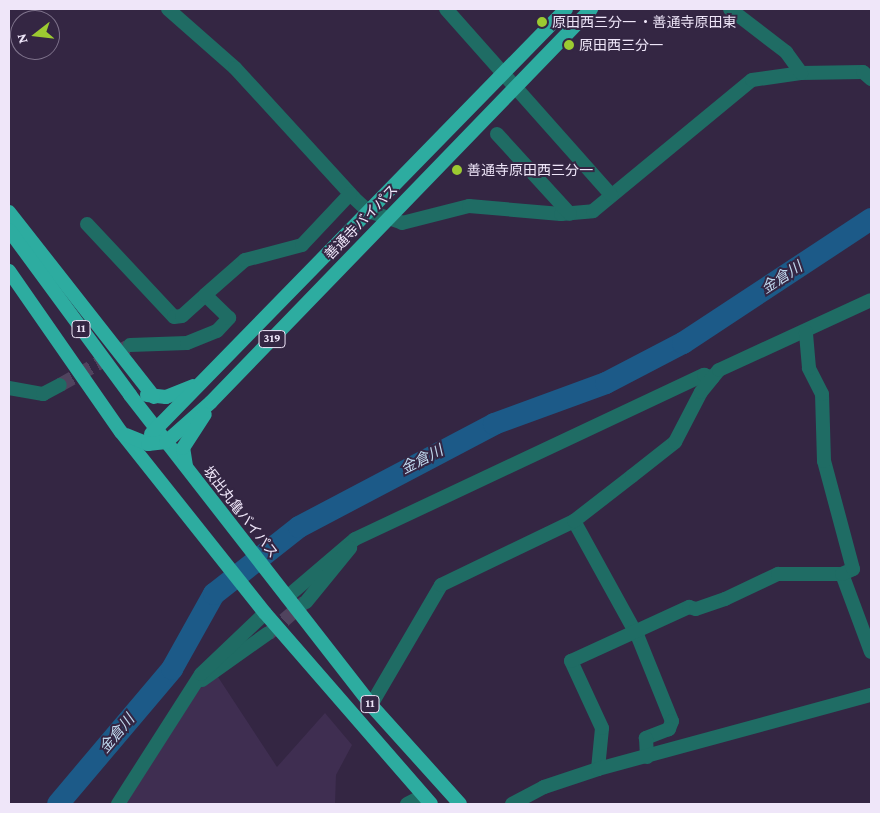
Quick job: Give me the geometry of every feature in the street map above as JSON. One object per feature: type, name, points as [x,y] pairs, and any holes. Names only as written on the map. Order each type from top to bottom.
[{"type":"highway","name":"善通寺バイパス","points":[[148,444],[156,427],[566,9]]},
{"type":"highway","name":"善通寺バイパス","points":[[166,442],[211,402],[591,9]]},
{"type":"highway","points":[[9,212],[154,397]]},
{"type":"highway","name":"坂出丸亀バイパス","points":[[9,230],[166,442],[372,706],[460,804]]},
{"type":"highway","name":"11","points":[[9,271],[122,432],[194,520],[265,613],[427,800]]},
{"type":"highway","points":[[99,354],[137,390],[154,397],[202,382]]},
{"type":"highway","points":[[186,468],[183,448],[211,402]]},
{"type":"highway","points":[[122,432],[148,444],[166,442]]},
{"type":"highway","points":[[148,444],[151,467]]},
{"type":"street","points":[[168,9],[235,68],[350,194],[368,210],[386,219],[412,222],[469,206],[570,214],[593,211],[739,88],[766,76],[800,73],[863,72],[871,79]]},
{"type":"street","points":[[446,9],[514,88],[611,195]]},
{"type":"street","points":[[730,9],[781,48],[800,73]]},
{"type":"street","points":[[497,134],[570,214]]},
{"type":"street","points":[[87,224],[174,317],[182,316],[245,260],[302,244],[350,194]]},
{"type":"street","points":[[130,345],[187,343],[217,331],[229,318],[205,295]]},
{"type":"street","points":[[372,706],[441,585],[574,520],[675,442],[713,378],[728,364],[806,332],[871,300]]},
{"type":"street","points":[[598,769],[602,728],[571,660],[634,632],[778,574],[842,574],[853,569],[824,461],[822,394],[809,368],[806,332]]},
{"type":"street","points":[[287,597],[355,539],[704,375],[713,378]]},
{"type":"street","points":[[9,388],[43,394],[60,384]]},
{"type":"street","points":[[574,520],[634,632],[672,721],[668,729],[646,738],[646,757]]},
{"type":"street","points":[[306,602],[355,539]]},
{"type":"street","points":[[842,574],[871,652]]},
{"type":"street","points":[[118,804],[194,684],[265,613]]},
{"type":"street","points":[[194,684],[223,669],[267,634]]},
{"type":"street","points":[[512,804],[544,787],[598,769],[871,695]]},
{"type":"street","points":[[407,804],[427,800]]},
{"type":"shaded area","points":[[218,677],[277,767],[325,713],[352,745],[336,775],[335,804],[124,804],[198,688]]},
{"type":"waterway","name":"金倉川","points":[[58,804],[172,669],[214,594],[299,527],[494,424],[606,383],[683,343],[871,219]]},
{"type":"tunnel","points":[[60,385],[129,346]]},
{"type":"tunnel","points":[[268,634],[305,602]]},
{"type":"place","name":"原田西三分一 ・善通寺原田東","points":[[542,22]]},
{"type":"place","name":"原田西三分一","points":[[569,45]]},
{"type":"place","name":"善通寺原田西三分一","points":[[457,170]]}]
